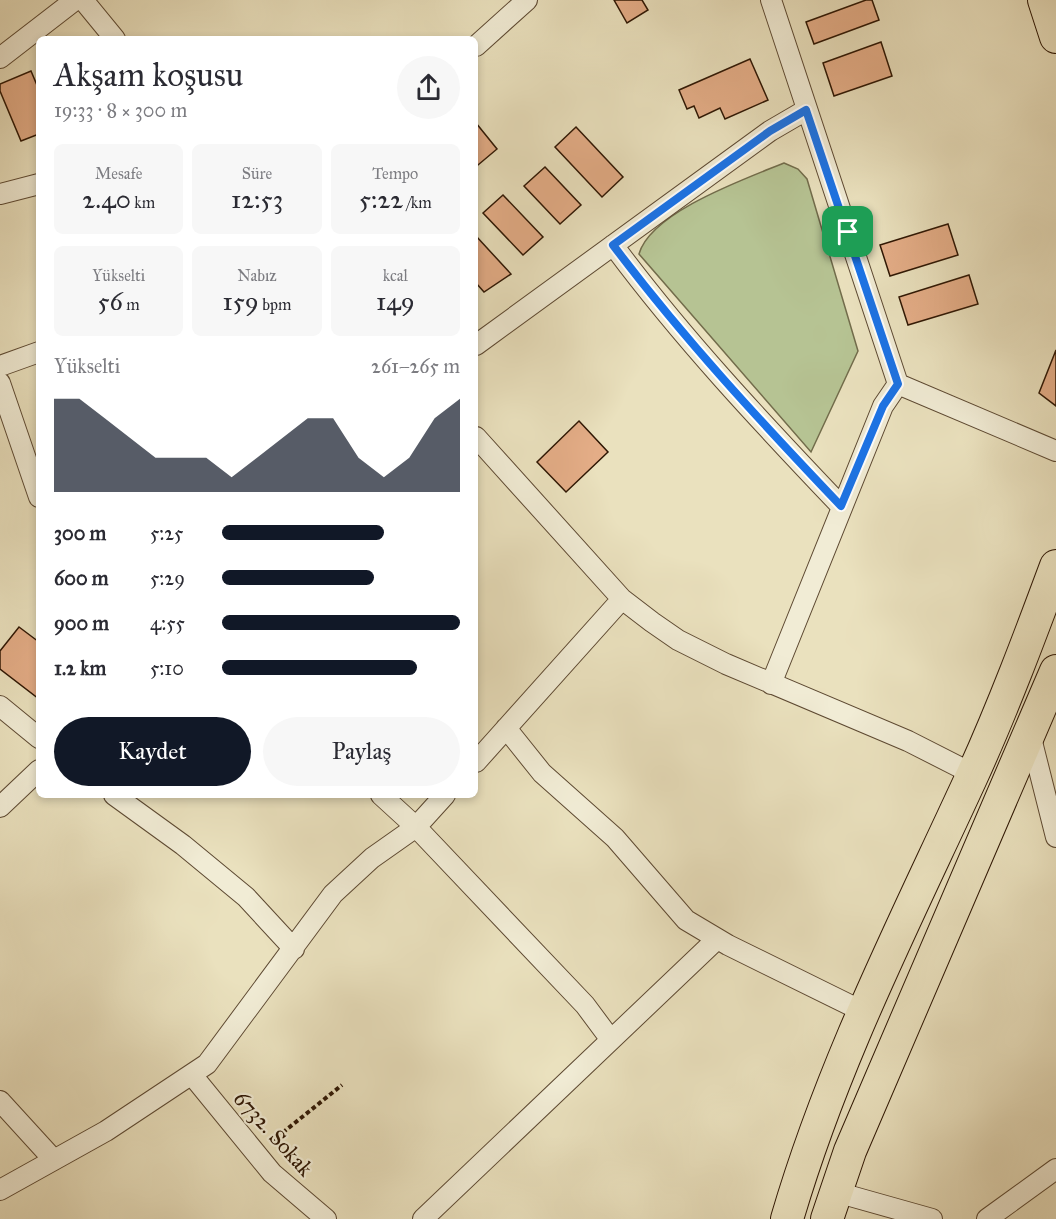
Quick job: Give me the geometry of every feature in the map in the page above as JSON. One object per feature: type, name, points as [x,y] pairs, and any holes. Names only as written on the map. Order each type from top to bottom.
[{"type":"main road","points":[[1044,0],[1056,37]]},
{"type":"main road","points":[[787,1219],[808,1148],[862,1011],[973,774],[1056,566]]},
{"type":"main road","points":[[832,1206],[877,1087],[1056,671]]},
{"type":"street","points":[[0,58],[75,0]]},
{"type":"street","points":[[83,0],[113,36]]},
{"type":"street","points":[[478,44],[527,0]]},
{"type":"street","points":[[771,0],[898,384],[1056,451]]},
{"type":"street","points":[[478,344],[770,131],[806,110]]},
{"type":"street","points":[[0,194],[36,185]]},
{"type":"street","points":[[613,245],[658,305],[722,379],[841,506]]},
{"type":"street","points":[[0,366],[36,353]]},
{"type":"street","points":[[0,383],[36,488]]},
{"type":"street","points":[[771,684],[883,406],[898,384]]},
{"type":"street","points":[[478,439],[622,599],[678,640],[771,684],[908,741],[973,774]]},
{"type":"street","points":[[478,760],[622,599]]},
{"type":"street","points":[[0,706],[36,736]]},
{"type":"street","points":[[506,728],[542,773],[615,838],[686,920],[717,939],[862,1011]]},
{"type":"street","points":[[1030,734],[1056,837]]},
{"type":"street","points":[[0,807],[36,773]]},
{"type":"street","points":[[118,798],[183,845],[246,897],[294,949]]},
{"type":"street","points":[[384,798],[416,827],[585,1005],[611,1040]]},
{"type":"street","points":[[0,1190],[106,1131],[207,1064],[333,894],[372,858],[416,827],[442,798]]},
{"type":"street","points":[[423,1219],[717,939]]},
{"type":"street","name":"6732. Sokak","points":[[192,1074],[272,1173],[326,1219]]},
{"type":"street","points":[[0,1101],[53,1159]]},
{"type":"street","points":[[987,1219],[1056,1169]]},
{"type":"street","points":[[832,1206],[932,1219]]},
{"type":"path","points":[[256,1153],[342,1085]]},
{"type":"green space","points":[[784,163],[798,169],[807,179],[858,351],[811,452],[639,254],[647,239],[661,224],[680,211],[724,188]]},
{"type":"building","points":[[614,0],[642,0],[648,10],[627,23]]},
{"type":"building","points":[[866,0],[872,0],[879,20],[814,44],[806,22]]},
{"type":"building","points":[[881,42],[892,76],[834,96],[823,63]]},
{"type":"building","points":[[750,59],[768,100],[725,119],[720,108],[699,118],[694,106],[687,109],[679,90]]},
{"type":"building","points":[[31,71],[36,83],[36,135],[21,141],[0,91],[0,84]]},
{"type":"building","points":[[478,125],[497,149],[478,165]]},
{"type":"building","points":[[576,127],[623,177],[602,197],[555,147]]},
{"type":"building","points":[[545,167],[581,205],[560,224],[524,186]]},
{"type":"building","points":[[503,195],[543,237],[523,255],[483,213]]},
{"type":"building","points":[[948,224],[958,255],[890,276],[880,245]]},
{"type":"building","points":[[478,238],[511,274],[484,292],[478,285]]},
{"type":"building","points":[[969,275],[978,304],[908,325],[899,297]]},
{"type":"building","points":[[1056,350],[1056,406],[1039,393]]},
{"type":"building","points":[[579,421],[608,452],[566,492],[537,462]]},
{"type":"building","points":[[19,627],[36,640],[36,697],[0,669],[0,651]]},
{"type":"route","points":[[806,110],[848,232],[898,384],[883,406],[841,506],[722,379],[658,305],[613,245],[770,131],[806,110]]}]
